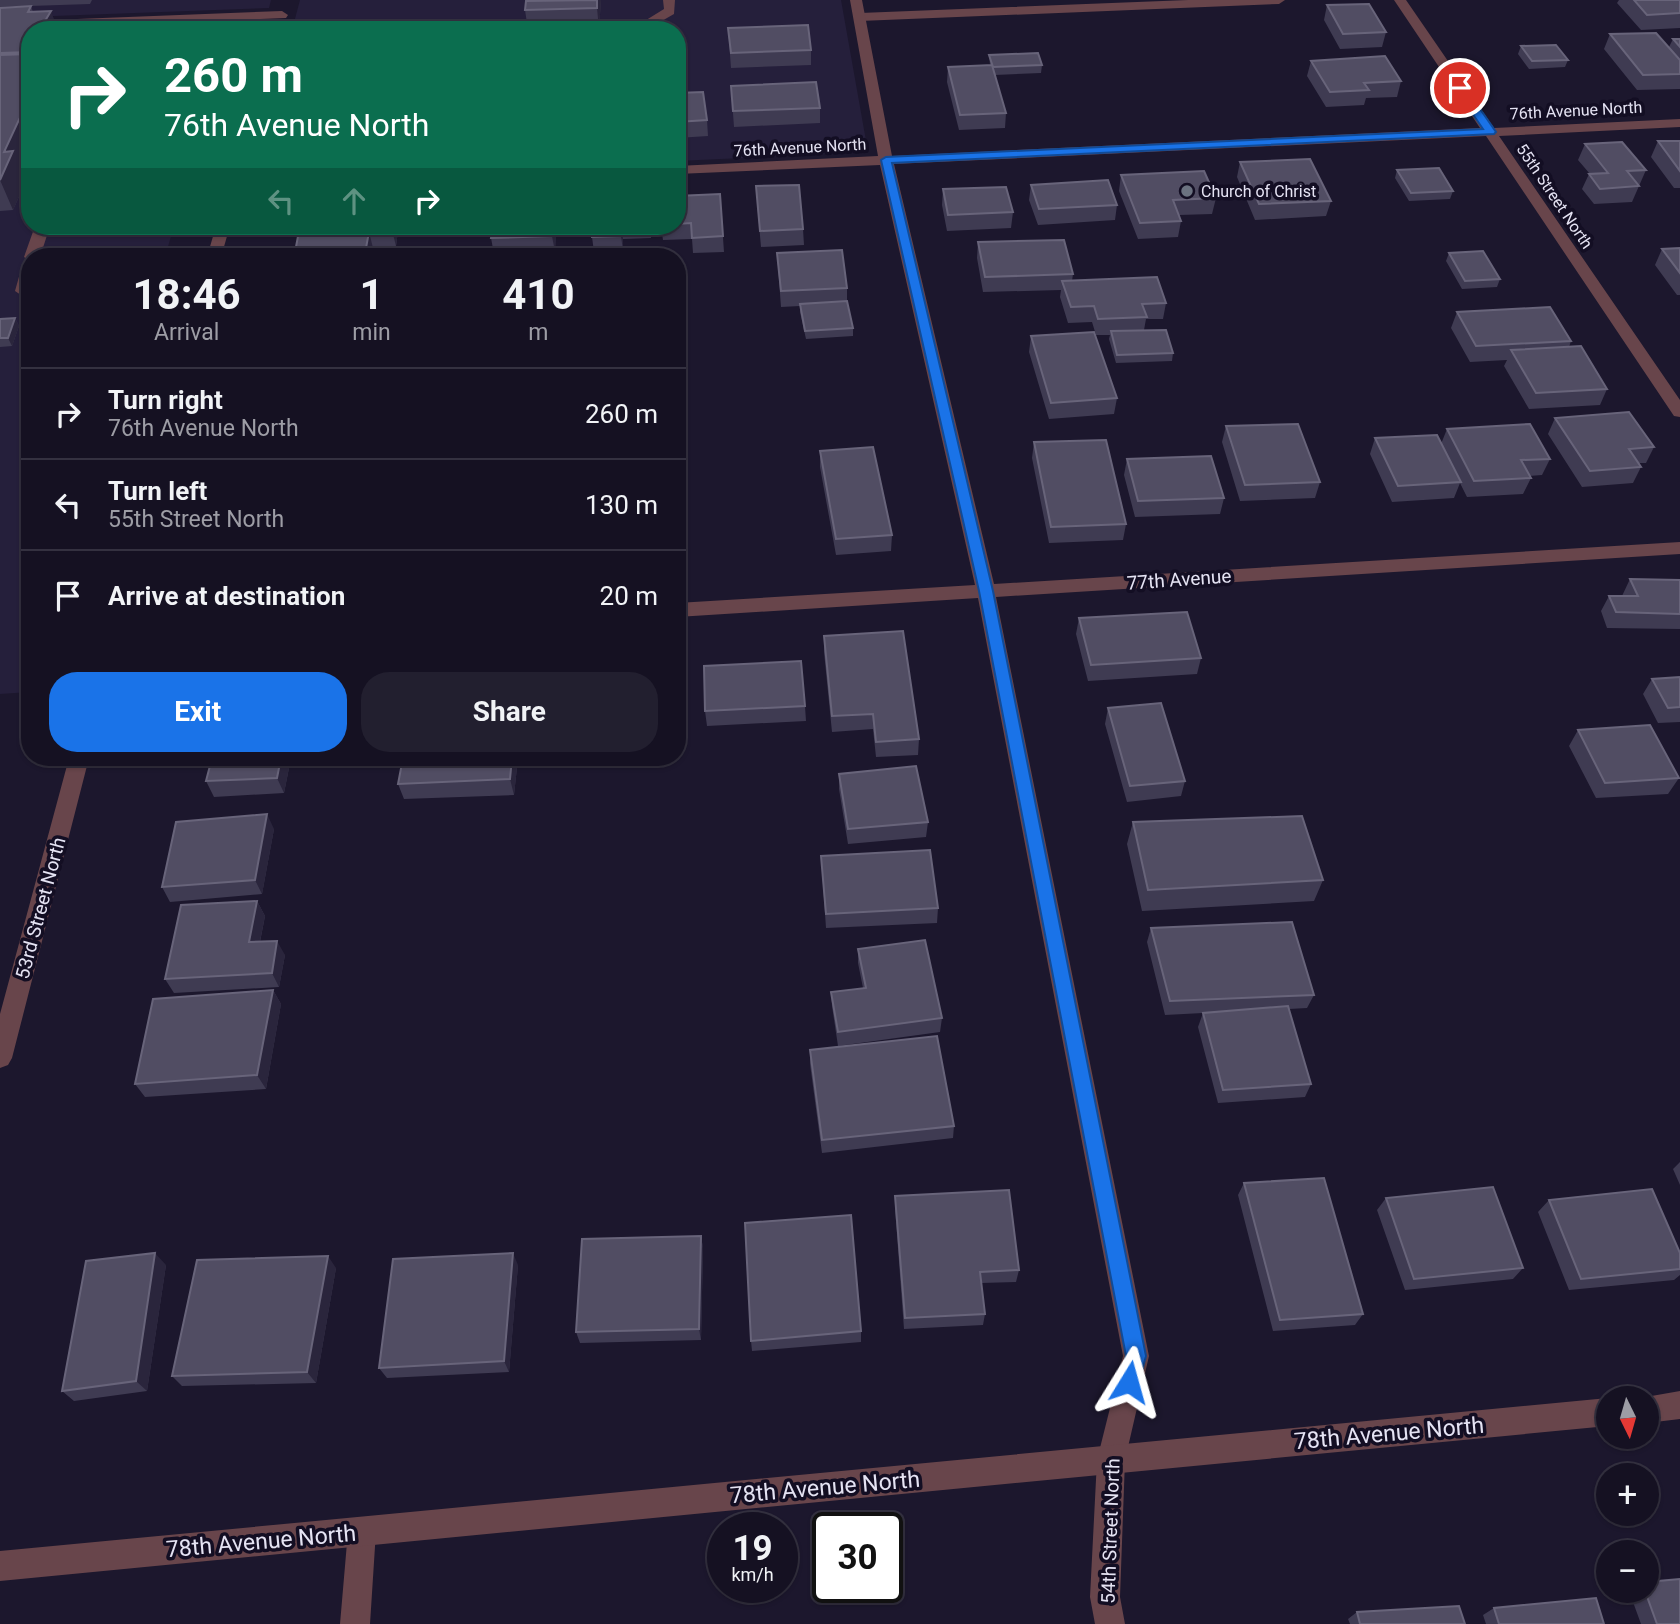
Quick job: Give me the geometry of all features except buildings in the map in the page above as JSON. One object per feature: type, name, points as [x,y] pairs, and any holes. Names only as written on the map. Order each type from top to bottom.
[{"type":"street","points":[[280,21],[286,0]]},
{"type":"street","points":[[652,21],[670,11],[669,0]]},
{"type":"street","points":[[920,0],[924,17]]},
{"type":"street","points":[[858,9],[924,17],[1008,6],[1279,0]]},
{"type":"street","name":"55th Street North","points":[[1400,0],[1680,412]]},
{"type":"street","name":"54th Street North","points":[[858,9],[886,160],[986,591],[1136,1356],[1111,1460],[1105,1597],[1110,1624]]},
{"type":"street","points":[[128,21],[282,15]]},
{"type":"street","points":[[0,26],[21,25]]},
{"type":"street","name":"76th Avenue North","points":[[686,170],[1680,123]]},
{"type":"street","name":"77th Avenue","points":[[686,609],[1680,548]]},
{"type":"street","name":"53rd Street North","points":[[0,1058],[77,766]]},
{"type":"street","points":[[1659,1408],[1680,1405]]},
{"type":"street","name":"78th Avenue North","points":[[0,1566],[1596,1413]]},
{"type":"street","points":[[355,1624],[362,1531]]},
{"type":"shaded area","points":[[0,0],[271,0],[269,8],[0,18]]},
{"type":"shaded area","points":[[300,0],[841,0],[868,152],[686,161],[686,21],[294,21]]},
{"type":"shaded area","points":[[21,33],[21,235],[171,235],[168,248],[21,248],[21,693],[0,694],[0,34]]},
{"type":"place","name":"Church of Christ","points":[[1187,191]]},
{"type":"route","points":[[1129,1382],[1136,1356],[986,591],[886,160],[1490,132],[1460,88]]}]
